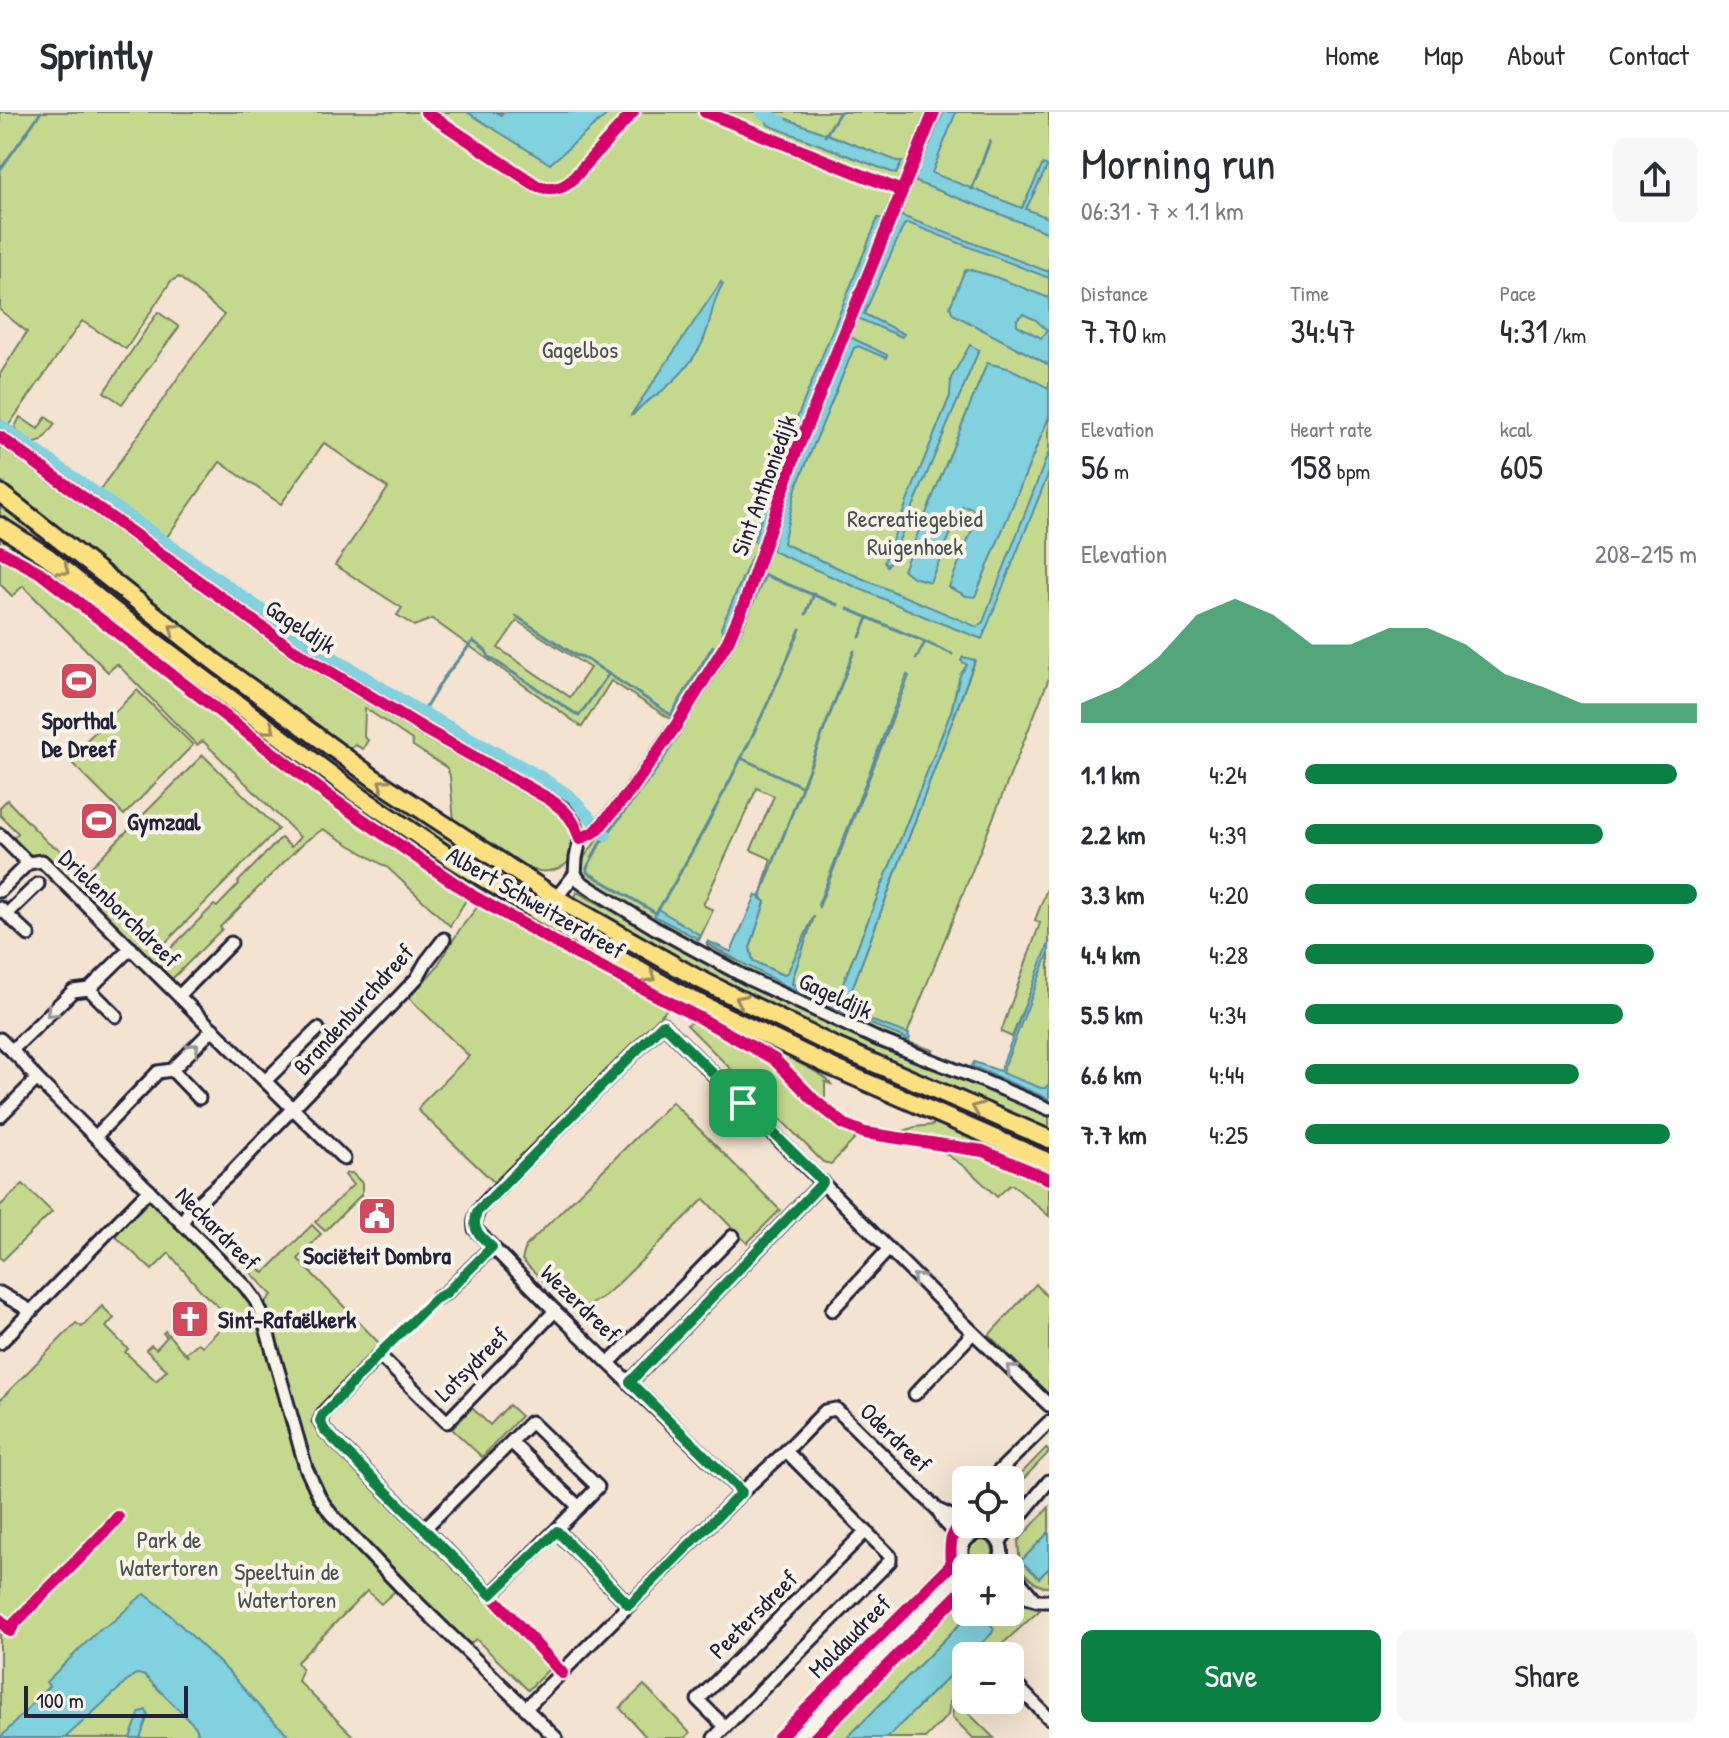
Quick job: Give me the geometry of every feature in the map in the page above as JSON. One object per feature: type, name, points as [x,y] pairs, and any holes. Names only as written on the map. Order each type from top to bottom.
[{"type":"highway","name":"Albert Schweitzerdreef","points":[[0,493],[215,662],[375,779],[556,898],[695,977],[830,1044],[1049,1139]]},
{"type":"highway","name":"Albert Schweitzerdreef","points":[[0,526],[48,557],[113,610],[358,795],[544,916],[725,1016],[834,1068],[1049,1162]]},
{"type":"street","name":"Sint Anthoniedijk","points":[[580,839],[596,831],[631,790],[677,724],[728,641],[745,602],[795,455],[934,112]]},
{"type":"street","name":"Gageldijk","points":[[0,437],[292,649],[564,809],[576,825],[580,839]]},
{"type":"street","points":[[0,835],[28,863],[0,891]]},
{"type":"street","points":[[556,898],[575,874],[580,839]]},
{"type":"street","name":"Drielenborchdreef","points":[[28,863],[42,861],[293,1108]]},
{"type":"street","name":"Gageldijk","points":[[575,874],[590,888],[655,928],[749,979],[875,1038],[1049,1109]]},
{"type":"street","points":[[29,935],[3,911],[38,884]]},
{"type":"street","name":"Brandenburchdreef","points":[[182,1223],[190,1210],[231,1173],[417,978],[444,939]]},
{"type":"street","name":"Drielenborchdreef","points":[[179,996],[231,943]]},
{"type":"street","points":[[12,1050],[73,991],[89,989],[131,948]]},
{"type":"street","points":[[89,989],[116,1016]]},
{"type":"street","name":"Wezerdreef","points":[[742,1492],[555,1311],[475,1229],[474,1222],[477,1212],[663,1024],[823,1182]]},
{"type":"street","points":[[96,1136],[158,1072],[172,1070],[213,1029]]},
{"type":"street","points":[[265,1081],[318,1029]]},
{"type":"street","name":"Neckardreef","points":[[0,1039],[245,1286],[256,1301],[270,1338],[306,1468],[331,1514],[556,1738]]},
{"type":"street","points":[[172,1070],[199,1098]]},
{"type":"street","points":[[0,1116],[37,1079]]},
{"type":"street","name":"Brandenburchdreef","points":[[293,1108],[344,1159]]},
{"type":"street","points":[[630,1382],[823,1182],[1049,1405]]},
{"type":"street","points":[[0,1343],[149,1190]]},
{"type":"street","points":[[610,1362],[733,1236]]},
{"type":"street","points":[[438,1297],[446,1293],[492,1247]]},
{"type":"street","points":[[832,1310],[889,1249]]},
{"type":"street","points":[[0,1293],[31,1311]]},
{"type":"street","name":"Lotsydreef","points":[[555,1311],[447,1422],[379,1355],[320,1421],[325,1431],[491,1595],[579,1507]]},
{"type":"street","points":[[915,1394],[973,1333]]},
{"type":"street","name":"Oderdreef","points":[[786,1451],[825,1411],[836,1409],[938,1510],[944,1521],[968,1539]]},
{"type":"street","points":[[424,1529],[511,1442],[531,1422],[598,1487],[579,1507],[511,1442]]},
{"type":"street","points":[[1004,1466],[1049,1422]]},
{"type":"street","points":[[526,1708],[786,1451],[890,1556],[890,1561],[714,1738]]},
{"type":"street","points":[[996,1539],[1019,1519],[1049,1481]]},
{"type":"street","points":[[557,1531],[629,1605]]},
{"type":"street","name":"Peetersdreef","points":[[725,1727],[698,1700],[866,1531]]},
{"type":"street","points":[[962,1554],[968,1539],[984,1533],[996,1539],[1002,1554]]},
{"type":"street","name":"Moldaudreef","points":[[936,1599],[939,1588],[952,1578]]},
{"type":"street","points":[[1024,1589],[1035,1600]]},
{"type":"street","name":"Moldaudreef","points":[[796,1738],[936,1599],[952,1590]]},
{"type":"street","points":[[1024,1598],[1049,1601]]},
{"type":"street","points":[[1024,1693],[1049,1718]]},
{"type":"green space","name":"Gagelbos","points":[[0,112],[930,112],[746,588],[726,635],[674,721],[611,681],[582,727],[432,619],[414,626],[397,615],[402,608],[335,565],[388,488],[324,443],[281,504],[220,462],[164,541],[98,493],[224,315],[179,277],[171,281],[126,349],[82,321],[6,429],[0,425],[0,374],[27,332],[0,310]],"holes":[[[517,621],[590,668],[570,697],[498,648]]]},
{"type":"green space","name":"Recreatiegebied Ruigenhoek","points":[[937,112],[1049,112],[1049,678],[907,1034],[852,1011],[849,997],[975,661],[961,677],[951,712],[840,991],[831,1002],[792,984],[814,917],[788,972],[783,975],[753,961],[750,948],[765,902],[760,897],[771,859],[751,850],[774,796],[757,788],[703,905],[713,910],[699,940],[692,941],[587,880],[580,870],[585,856],[664,752],[733,643],[790,483]]},
{"type":"green space","points":[[158,312],[179,327],[122,404],[104,392]]},
{"type":"green space","points":[[20,417],[38,429],[46,417],[55,424],[42,441],[33,444],[15,427]]},
{"type":"green space","points":[[0,444],[172,571],[278,643],[380,708],[555,810],[572,828],[575,838],[576,847],[568,862],[553,870],[530,869],[454,822],[447,768],[365,708],[364,737],[368,740],[363,749],[355,745],[349,751],[174,620],[0,482]]},
{"type":"green space","points":[[0,500],[586,919],[1049,1144],[1049,1153],[883,1081],[745,1015],[630,954],[482,866],[313,751],[43,543],[0,516]]},
{"type":"green space","points":[[0,534],[24,548],[327,777],[827,1079],[831,1084],[825,1082],[825,1101],[837,1116],[776,1055],[579,949],[493,898],[378,822],[306,771],[64,585],[0,546]]},
{"type":"green space","points":[[179,554],[230,592],[227,595],[177,560]]},
{"type":"green space","points":[[0,556],[56,590],[311,786],[466,900],[450,926],[388,868],[323,829],[303,843],[171,980],[47,859],[28,854],[12,840],[18,833],[0,815],[0,807],[7,800],[48,843],[58,848],[162,957],[214,905],[217,907],[281,838],[291,847],[300,837],[203,741],[197,745],[117,664],[108,672],[23,586],[12,596],[0,584]]},
{"type":"green space","points":[[300,640],[343,666],[339,671],[300,646]]},
{"type":"green space","points":[[348,669],[408,705],[402,709],[345,675]]},
{"type":"green space","points":[[137,690],[193,745],[124,815],[68,759]]},
{"type":"green space","points":[[437,722],[498,757],[493,759],[435,727]]},
{"type":"green space","points":[[203,755],[278,829],[163,945],[87,871]]},
{"type":"green space","points":[[1047,889],[1049,1091],[999,1075],[1046,953],[1012,1037],[1001,1032],[1040,923],[1035,920]]},
{"type":"green space","points":[[577,892],[707,961],[1049,1113],[1049,1131],[777,1010],[625,927],[575,897]]},
{"type":"green space","points":[[479,905],[617,982],[669,1007],[495,1183],[418,1110],[469,1056],[409,998],[436,968]]},
{"type":"green space","points":[[707,944],[908,1042],[933,1050],[929,1053],[901,1043],[817,1008],[709,952]]},
{"type":"green space","points":[[694,1021],[759,1054],[818,1110],[853,1134],[855,1139],[831,1164],[823,1162],[687,1025]]},
{"type":"green space","points":[[672,1102],[780,1210],[747,1243],[704,1199],[620,1282],[576,1313],[522,1260],[526,1246]]},
{"type":"green space","points":[[938,1121],[1049,1171],[1049,1176],[985,1146],[898,1133]]},
{"type":"green space","points":[[936,1147],[1010,1164],[1049,1183],[1049,1216],[1013,1185],[997,1197],[969,1170]]},
{"type":"green space","points":[[352,1173],[362,1183],[362,1194],[325,1231],[315,1222],[353,1185],[345,1175]]},
{"type":"green space","points":[[23,1184],[52,1212],[3,1260],[0,1258],[0,1206]]},
{"type":"green space","name":"Park de Watertoren","points":[[148,1197],[228,1277],[249,1303],[254,1298],[266,1302],[272,1295],[240,1261],[245,1255],[264,1273],[312,1225],[321,1234],[298,1259],[381,1345],[315,1414],[311,1422],[491,1598],[553,1665],[528,1690],[476,1639],[470,1644],[392,1567],[383,1576],[396,1590],[381,1604],[367,1591],[297,1662],[302,1670],[298,1681],[355,1738],[0,1738],[0,1400],[76,1323],[82,1327],[102,1306],[114,1318],[106,1327],[128,1349],[125,1352],[156,1381],[167,1370],[146,1350],[151,1345],[156,1349],[167,1337],[163,1333],[165,1331],[188,1357],[186,1353],[198,1343],[203,1346],[231,1318],[203,1293],[169,1253],[152,1270],[113,1234]]},
{"type":"green space","points":[[201,1211],[242,1252],[236,1258],[196,1217]]},
{"type":"green space","points":[[1036,1284],[1049,1299],[1049,1395],[989,1335]]},
{"type":"green space","points":[[509,1405],[521,1416],[482,1457],[452,1429],[472,1408],[490,1425]]},
{"type":"green space","points":[[1046,1448],[1049,1452],[1024,1478],[1024,1471]]},
{"type":"green space","points":[[1049,1507],[1049,1532],[1024,1559],[1024,1554],[1019,1554],[1018,1541],[1024,1538]]},
{"type":"green space","points":[[976,1541],[986,1541],[992,1547],[993,1554],[969,1554],[970,1547]]},
{"type":"green space","points":[[1024,1563],[1039,1578],[1049,1568],[1049,1587],[1036,1584],[1024,1572]]},
{"type":"green space","points":[[1024,1604],[1040,1610],[1024,1624]]},
{"type":"green space","points":[[952,1607],[952,1626],[958,1626],[847,1738],[825,1738]]},
{"type":"green space","points":[[1022,1626],[1005,1642],[983,1642],[992,1633],[993,1627]]},
{"type":"green space","points":[[952,1673],[948,1715],[925,1738],[887,1738]]},
{"type":"green space","points":[[644,1685],[690,1733],[685,1738],[647,1738],[620,1708]]},
{"type":"green space","points":[[953,1714],[969,1714],[994,1738],[973,1738]]},
{"type":"water","points":[[467,112],[496,112],[501,115],[503,112],[610,112],[550,164]]},
{"type":"water","points":[[943,112],[956,112],[932,173],[1022,208],[1043,164],[1046,165],[1026,209],[1049,218],[1049,233],[916,182]]},
{"type":"water","points":[[774,114],[902,162],[896,174],[768,125],[768,115]]},
{"type":"water","points":[[898,216],[1049,272],[1049,278],[908,223],[904,225],[864,314],[904,334],[902,337],[856,316]]},
{"type":"water","points":[[878,218],[883,219],[783,465],[758,544],[754,541],[778,465]]},
{"type":"water","points":[[967,269],[993,276],[1049,298],[1049,365],[953,314],[950,307]],"holes":[[[1023,314],[1048,331],[1041,338],[1017,325],[1017,319]]]},
{"type":"water","points":[[721,282],[723,284],[703,341],[687,367],[631,415]]},
{"type":"water","points":[[850,337],[887,355],[886,358],[858,346],[854,348],[796,488],[783,543],[977,627],[983,622],[1049,451],[1049,472],[982,639],[772,551],[790,483]]},
{"type":"water","points":[[970,345],[979,350],[887,566],[884,562],[950,396],[951,378]]},
{"type":"water","points":[[987,363],[1011,369],[1049,388],[1049,417],[975,597],[949,587],[978,515],[971,508],[962,507],[930,582],[903,570]]},
{"type":"water","points":[[751,558],[746,584],[722,631],[721,628]]},
{"type":"water","points":[[963,657],[975,660],[849,997],[852,1011],[909,1034],[908,1042],[780,983],[707,943],[731,952],[756,895],[765,902],[750,948],[753,961],[783,975],[788,972],[814,916],[792,984],[832,1001],[840,991],[951,712],[960,675],[967,665],[961,661]]},
{"type":"water","points":[[909,676],[819,907],[818,905]]},
{"type":"water","points":[[658,909],[700,935],[698,939],[654,916]]},
{"type":"water","points":[[1049,943],[1049,952],[1002,1073],[1041,1088],[1049,1084],[1049,1099],[972,1066],[974,1062],[1000,1071]]},
{"type":"water","points":[[1049,1532],[1049,1568],[1039,1578],[1024,1564],[1024,1558]]},
{"type":"water","points":[[145,1594],[230,1673],[292,1738],[192,1738],[198,1732],[195,1726],[145,1676],[138,1674],[65,1738],[0,1738],[49,1686],[46,1682],[100,1629]]},
{"type":"water","points":[[958,1626],[993,1627],[992,1633],[983,1642],[952,1642],[952,1673],[887,1738],[847,1738]]},
{"type":"water","points":[[146,1710],[148,1715],[140,1738],[130,1738],[140,1712]]},
{"type":"waterway","points":[[0,170],[41,112]]},
{"type":"waterway","points":[[825,136],[840,112]]},
{"type":"waterway","points":[[762,113],[781,121]]},
{"type":"waterway","points":[[972,189],[990,141]]},
{"type":"waterway","points":[[0,425],[128,516]]},
{"type":"waterway","points":[[133,519],[297,635],[413,707],[570,796],[606,835]]},
{"type":"waterway","points":[[738,637],[765,575],[838,605]]},
{"type":"waterway","points":[[806,614],[814,594]]},
{"type":"waterway","points":[[848,609],[925,642]]},
{"type":"waterway","points":[[516,616],[671,715],[713,646]]},
{"type":"waterway","points":[[860,637],[868,618]]},
{"type":"waterway","points":[[728,655],[659,766],[599,845],[587,868],[587,872],[656,913],[731,779],[800,629]]},
{"type":"waterway","points":[[423,712],[443,679],[473,641],[489,657],[579,716],[608,675]]},
{"type":"waterway","points":[[916,659],[925,642],[952,654]]},
{"type":"waterway","points":[[760,897],[854,651]]},
{"type":"waterway","points":[[743,759],[801,786]]},
{"type":"cycle path","points":[[426,112],[537,186],[551,189],[560,188],[572,180],[633,112]]},
{"type":"cycle path","points":[[705,112],[902,191]]},
{"type":"cycle path","points":[[0,437],[292,649],[426,730],[549,799],[569,816],[580,839],[596,831],[631,790],[677,724],[728,641],[745,602],[795,455],[934,112]]},
{"type":"cycle path","points":[[0,551],[39,572],[330,797],[473,896],[774,1059],[815,1101],[845,1125],[865,1133],[983,1151],[1049,1179]]},
{"type":"cycle path","points":[[0,1620],[10,1631],[118,1517]]},
{"type":"cycle path","points":[[778,1738],[951,1565],[952,1538]]},
{"type":"cycle path","points":[[491,1595],[562,1673]]},
{"type":"cycle path","points":[[815,1738],[952,1601]]},
{"type":"place","name":"Sporthal De Dreef","points":[[79,681]]},
{"type":"place","name":"Gymzaal","points":[[99,821]]},
{"type":"place","name":"Sociëteit Dombra","points":[[377,1216]]},
{"type":"place","name":"Sint-Rafaëlkerk","points":[[190,1319]]},
{"type":"route","points":[[663,1024],[743,1103],[823,1182],[630,1382],[742,1492],[629,1605],[557,1531],[491,1595],[325,1431],[320,1421],[324,1412],[384,1349],[492,1247],[475,1229],[477,1212],[663,1024]]},
{"type":"park label","name":"Speeltuin de Watertoren","points":[[287,1585]]}]
